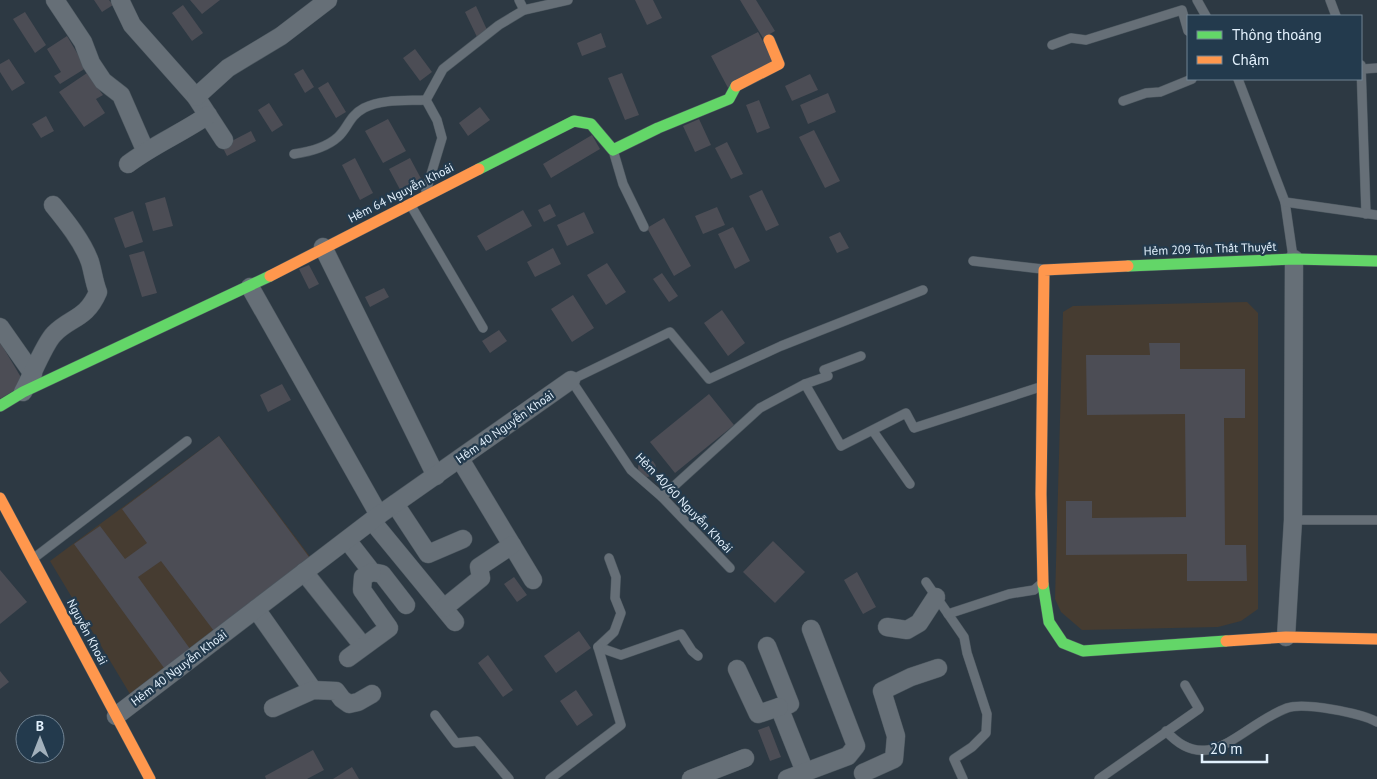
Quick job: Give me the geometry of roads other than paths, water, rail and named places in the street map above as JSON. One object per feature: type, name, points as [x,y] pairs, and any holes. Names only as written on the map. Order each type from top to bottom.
[{"type":"street","points":[[55,0],[83,42],[91,63],[104,81],[120,95],[145,150]]},
{"type":"street","points":[[120,0],[132,25],[196,97],[224,140]]},
{"type":"street","points":[[196,97],[228,68],[281,36],[328,0]]},
{"type":"street","points":[[613,150],[658,128],[729,98],[736,86],[779,64],[769,40]]},
{"type":"street","points":[[128,164],[145,150],[181,133],[208,115]]},
{"type":"street","name":"Hẻm 64 Nguyễn Khoái","points":[[0,406],[24,392],[250,287],[323,247],[574,121],[591,124],[613,150]]},
{"type":"street","points":[[24,392],[53,334],[80,317],[94,301],[98,292],[91,275],[90,262],[53,205]]},
{"type":"street","points":[[323,247],[436,476]]},
{"type":"street","points":[[1286,637],[1293,520],[1294,259]]},
{"type":"street","name":"Hẻm 209 Tôn Thất Thuyết","points":[[1044,270],[1294,259],[1377,261]]},
{"type":"street","points":[[1044,270],[1042,386],[1043,582],[1049,622],[1063,643],[1083,651],[1286,637],[1377,639]]},
{"type":"street","points":[[250,287],[375,518],[455,622]]},
{"type":"street","points":[[0,327],[33,374]]},
{"type":"street","name":"Hẻm 40 Nguyễn Khoái","points":[[116,716],[375,518],[571,380]]},
{"type":"street","points":[[460,459],[532,580]]},
{"type":"street","name":"Nguyễn Khoái","points":[[0,498],[150,779]]},
{"type":"street","points":[[395,504],[428,554],[463,539]]},
{"type":"street","points":[[347,540],[372,572]]},
{"type":"street","points":[[444,608],[481,578],[479,567],[512,545]]},
{"type":"street","points":[[304,572],[363,646]]},
{"type":"street","points":[[348,658],[389,628],[362,590],[363,577],[372,572],[382,574],[406,605]]},
{"type":"street","points":[[887,627],[907,630],[919,623],[936,597]]},
{"type":"street","points":[[256,609],[313,690]]},
{"type":"street","points":[[787,779],[848,756],[856,746],[811,629]]},
{"type":"street","points":[[737,669],[758,714],[790,704],[767,646]]},
{"type":"street","points":[[848,756],[865,776],[894,759],[896,736],[882,691],[911,677],[938,668]]},
{"type":"street","points":[[273,708],[313,690],[336,691],[349,704],[372,694]]},
{"type":"street","points":[[778,707],[805,772]]},
{"type":"street","points":[[691,779],[745,758]]},
{"type":"lane","points":[[519,0],[524,10]]},
{"type":"lane","points":[[426,100],[443,69],[500,25],[524,10],[568,0]]},
{"type":"lane","points":[[1197,0],[1205,15]]},
{"type":"lane","points":[[1330,0],[1336,15]]},
{"type":"lane","points":[[1052,45],[1071,38],[1086,40],[1182,10],[1187,28]]},
{"type":"lane","points":[[1366,214],[1362,67],[1377,68]]},
{"type":"lane","points":[[1123,101],[1160,92],[1190,80]]},
{"type":"lane","points":[[1238,80],[1285,202],[1294,259]]},
{"type":"lane","points":[[294,154],[310,152],[338,137],[348,121],[363,109],[380,102],[426,100]]},
{"type":"lane","points":[[424,197],[442,138],[437,120],[426,100]]},
{"type":"lane","points":[[613,150],[623,184],[644,227]]},
{"type":"lane","points":[[1285,202],[1377,215]]},
{"type":"lane","points":[[410,204],[484,328]]},
{"type":"lane","points":[[973,261],[1044,270]]},
{"type":"lane","name":"Hẻm 40 Nguyễn Khoái","points":[[571,380],[670,332],[709,379],[781,346],[923,290]]},
{"type":"lane","points":[[662,497],[760,408],[805,384],[828,376],[824,370],[861,356]]},
{"type":"lane","name":"Hẻm 40/60 Nguyễn Khoái","points":[[571,380],[631,470],[662,497],[730,568]]},
{"type":"lane","points":[[805,384],[841,446],[874,431],[906,413],[914,428],[1042,386]]},
{"type":"lane","points":[[874,431],[910,484]]},
{"type":"lane","points":[[33,559],[187,441]]},
{"type":"lane","points":[[1293,520],[1377,520]]},
{"type":"lane","points":[[598,648],[614,632],[621,613],[615,598],[616,577],[609,558]]},
{"type":"lane","points":[[926,582],[964,637],[967,653],[987,714],[986,733],[972,747],[954,759],[962,779]]},
{"type":"lane","points":[[948,614],[1009,594],[1034,590],[1043,582]]},
{"type":"lane","points":[[598,648],[621,655],[681,634],[692,651],[698,656]]},
{"type":"lane","points":[[550,779],[621,725],[598,648]]},
{"type":"lane","points":[[1099,779],[1166,730],[1199,709],[1184,685]]},
{"type":"lane","points":[[1234,750],[1270,718],[1289,707],[1321,707],[1377,722]]},
{"type":"lane","points":[[435,715],[456,743],[477,741],[509,779]]},
{"type":"lane","points":[[1166,730],[1175,748],[1191,760]]}]
